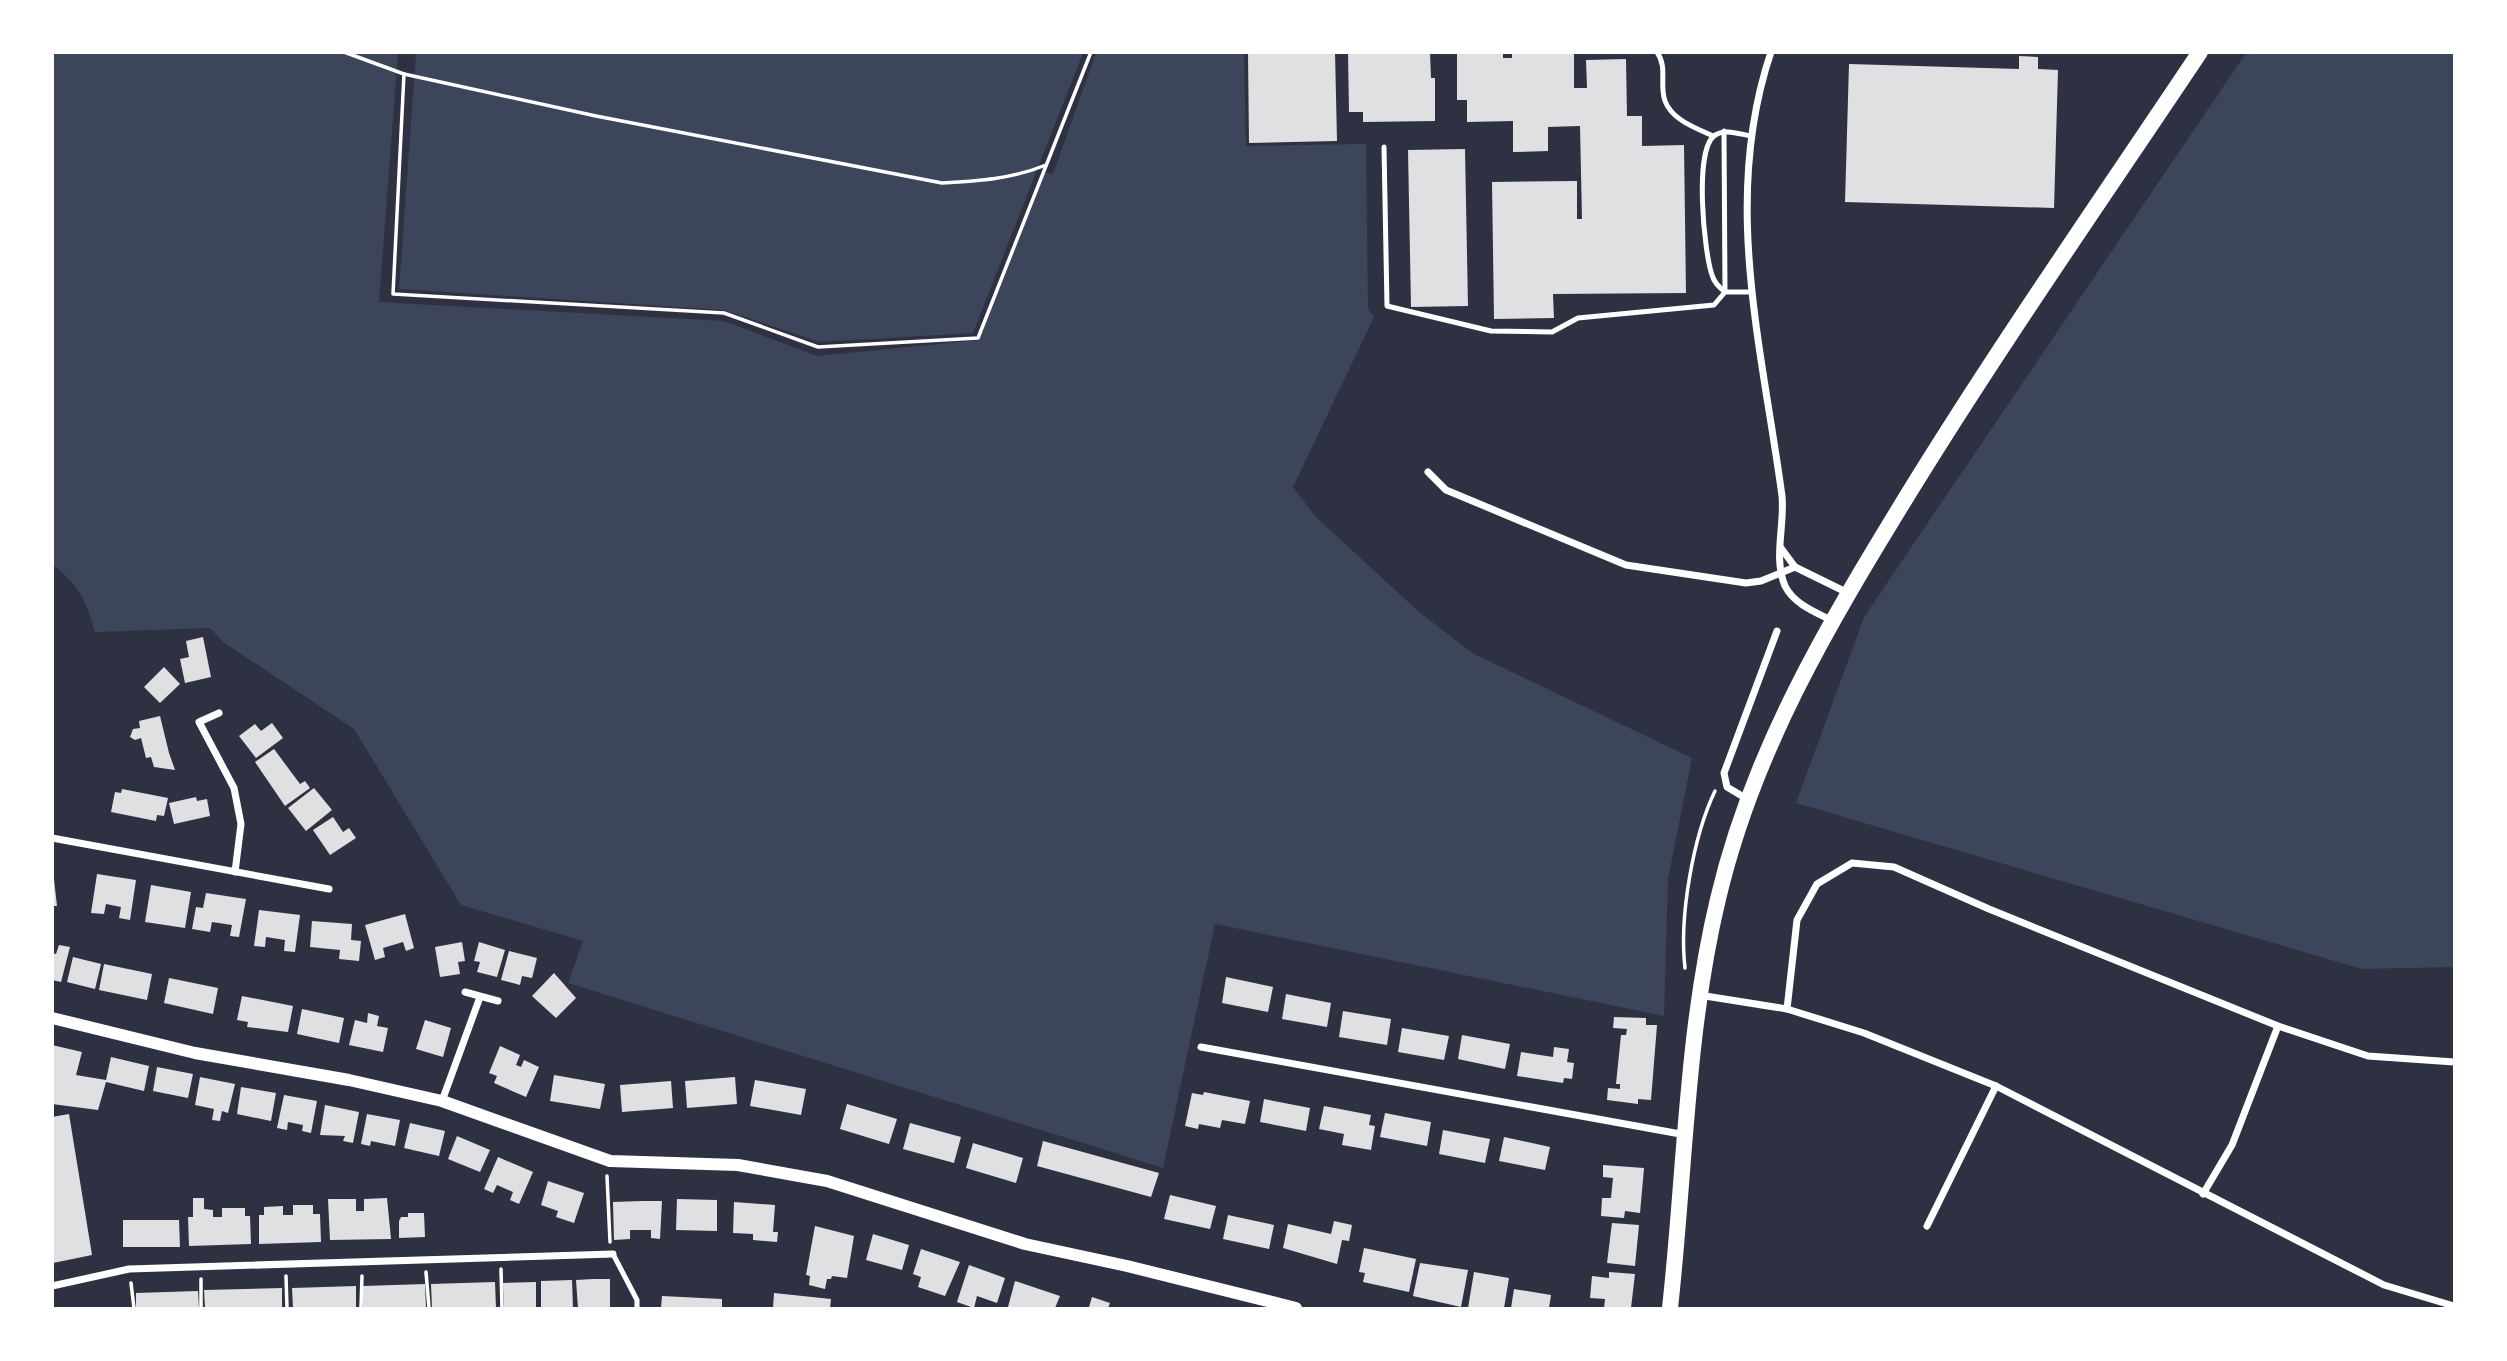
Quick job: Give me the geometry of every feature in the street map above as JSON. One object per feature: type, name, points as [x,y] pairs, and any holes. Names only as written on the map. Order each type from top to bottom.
[{"type":"main road","points":[[1670,1308],[1699,995],[1718,898],[1748,800],[1793,690],[1848,593],[1973,389],[2200,52]]},
{"type":"street","points":[[1771,52],[1756,102],[1751,136],[1745,217],[1750,292],[1782,500],[1781,572],[1789,592],[1798,601],[1832,620]]},
{"type":"street","points":[[1428,472],[1446,490],[1626,565],[1746,583],[1795,567]]},
{"type":"street","points":[[1781,548],[1795,567],[1848,593]]},
{"type":"street","points":[[1748,800],[1727,787],[1724,773],[1777,631]]},
{"type":"street","points":[[219,713],[199,722],[234,788],[241,824],[235,872]]},
{"type":"street","points":[[52,838],[329,889]]},
{"type":"street","points":[[1787,1009],[1797,920],[1816,884],[1852,863],[1894,867],[1989,909],[2278,1026],[2368,1056],[2455,1062]]},
{"type":"street","points":[[465,992],[498,1001]]},
{"type":"street","points":[[1699,995],[1787,1009],[1864,1033],[1996,1086],[2203,1195],[2384,1285],[2455,1306]]},
{"type":"street","points":[[442,1101],[481,997]]},
{"type":"street","points":[[52,1018],[195,1053],[349,1080],[442,1101],[606,1160],[738,1165],[827,1181],[1025,1244],[1127,1266],[1269,1306],[1297,1308]]},
{"type":"street","points":[[2203,1195],[2232,1145],[2278,1026]]},
{"type":"street","points":[[1201,1047],[1687,1135]]},
{"type":"street","points":[[1927,1226],[1996,1086]]},
{"type":"street","points":[[52,1286],[129,1269],[362,1261],[501,1260],[612,1254]]},
{"type":"lane","points":[[1657,52],[1663,62],[1665,101],[1682,122],[1713,136]]},
{"type":"lane","points":[[1384,147],[1387,306],[1491,331],[1552,332],[1578,318],[1714,305],[1725,292],[1724,131]]},
{"type":"lane","points":[[1750,292],[1725,292],[1715,284],[1710,272],[1705,236],[1703,164],[1706,147],[1713,136],[1724,131],[1751,136]]},
{"type":"lane","points":[[612,1254],[637,1300],[637,1308]]},
{"type":"path","points":[[344,52],[404,74],[596,116],[942,183],[989,181],[1027,173],[1047,164]]},
{"type":"path","points":[[404,74],[393,294],[724,313],[818,347],[978,338],[1091,52]]},
{"type":"path","points":[[1699,995],[1686,981],[1683,953],[1687,904],[1710,802],[1724,773]]},
{"type":"path","points":[[606,1160],[612,1254]]},
{"type":"path","points":[[425,1260],[429,1308]]},
{"type":"path","points":[[501,1260],[502,1308]]},
{"type":"path","points":[[361,1308],[362,1261]]},
{"type":"path","points":[[286,1265],[287,1308]]},
{"type":"path","points":[[201,1266],[201,1308]]},
{"type":"path","points":[[129,1269],[134,1308]]},
{"type":"shaded area","points":[[52,53],[398,53],[379,302],[724,321],[817,356],[979,340],[1042,172],[1053,174],[1096,53],[1244,53],[1246,146],[1366,144],[1368,309],[1374,317],[1293,487],[1316,517],[1419,612],[1474,654],[1692,758],[1668,879],[1664,1016],[1215,924],[1163,1168],[568,983],[583,941],[461,905],[354,729],[223,642],[210,628],[95,632],[80,594],[70,580],[53,565]]},
{"type":"shaded area","points":[[416,53],[1083,53],[973,333],[819,342],[724,310],[399,289]]},
{"type":"shaded area","points":[[2246,53],[2454,53],[2454,967],[2362,969],[1796,803],[1864,617]]},
{"type":"building","points":[[1248,52],[1335,52],[1337,141],[1249,143]]},
{"type":"building","points":[[1348,52],[1430,52],[1431,78],[1435,78],[1435,121],[1363,122],[1363,112],[1349,112]]},
{"type":"building","points":[[1457,52],[1503,52],[1503,58],[1512,58],[1512,52],[1574,52],[1574,88],[1587,88],[1586,60],[1626,59],[1627,116],[1642,116],[1642,146],[1684,145],[1686,293],[1553,294],[1554,318],[1494,319],[1492,182],[1577,181],[1577,219],[1582,219],[1580,126],[1548,127],[1548,151],[1513,152],[1513,121],[1467,122],[1467,100],[1457,100]]},
{"type":"building","points":[[2019,56],[2038,57],[2038,69],[2058,70],[2054,208],[1845,202],[1849,64],[2019,69]]},
{"type":"building","points":[[1465,149],[1468,306],[1411,307],[1408,150]]},
{"type":"building","points":[[203,637],[211,677],[185,683],[180,659],[189,657],[186,641]]},
{"type":"building","points":[[164,667],[180,684],[160,703],[144,687]]},
{"type":"building","points":[[160,716],[175,770],[154,767],[151,757],[146,758],[141,738],[135,740],[130,737],[133,729],[140,728],[139,721]]},
{"type":"building","points":[[272,723],[283,738],[256,758],[239,736],[255,724],[261,731]]},
{"type":"building","points":[[274,749],[300,784],[305,781],[310,788],[285,806],[255,762]]},
{"type":"building","points":[[314,788],[332,810],[306,831],[288,808]]},
{"type":"building","points":[[122,789],[168,798],[164,816],[157,815],[156,821],[111,812],[115,792],[121,793]]},
{"type":"building","points":[[196,797],[197,801],[207,799],[210,816],[174,824],[169,803]]},
{"type":"building","points":[[333,817],[343,832],[349,828],[356,838],[330,855],[313,830]]},
{"type":"building","points":[[52,862],[57,906],[52,906]]},
{"type":"building","points":[[97,874],[136,880],[130,920],[119,918],[121,907],[106,904],[104,914],[91,913]]},
{"type":"building","points":[[151,885],[191,892],[185,928],[145,922]]},
{"type":"building","points":[[206,893],[246,899],[239,937],[230,936],[232,925],[212,922],[210,932],[192,929],[196,907],[203,908]]},
{"type":"building","points":[[259,910],[300,915],[295,952],[284,951],[285,940],[266,937],[265,947],[254,946]]},
{"type":"building","points":[[405,914],[414,948],[406,951],[403,942],[383,948],[385,957],[375,960],[365,925]]},
{"type":"building","points":[[312,921],[352,924],[351,940],[361,941],[359,961],[339,959],[340,950],[310,947]]},
{"type":"building","points":[[462,942],[465,961],[458,962],[460,974],[440,977],[435,947]]},
{"type":"building","points":[[479,942],[505,950],[497,977],[477,972],[480,962],[474,961]]},
{"type":"building","points":[[59,945],[70,947],[61,982],[52,980],[52,953],[56,954]]},
{"type":"building","points":[[509,951],[537,958],[532,978],[522,976],[520,985],[501,980]]},
{"type":"building","points":[[73,957],[101,964],[95,989],[67,982]]},
{"type":"building","points":[[104,964],[152,974],[147,1000],[99,990]]},
{"type":"building","points":[[554,973],[576,998],[556,1018],[532,996]]},
{"type":"building","points":[[1226,977],[1273,987],[1268,1012],[1222,1003]]},
{"type":"building","points":[[169,978],[218,988],[213,1014],[164,1003]]},
{"type":"building","points":[[1286,994],[1331,1003],[1327,1027],[1282,1019]]},
{"type":"building","points":[[242,996],[293,1006],[288,1032],[247,1027],[248,1022],[237,1020]]},
{"type":"building","points":[[302,1009],[344,1018],[339,1043],[297,1034]]},
{"type":"building","points":[[1343,1011],[1391,1019],[1387,1045],[1339,1037]]},
{"type":"building","points":[[368,1013],[379,1016],[377,1026],[388,1028],[383,1052],[349,1045],[355,1020],[367,1023]]},
{"type":"building","points":[[1614,1017],[1646,1018],[1646,1025],[1657,1025],[1651,1100],[1638,1099],[1638,1104],[1607,1100],[1608,1088],[1620,1089],[1620,1084],[1616,1084],[1621,1035],[1626,1035],[1627,1029],[1613,1028]]},
{"type":"building","points":[[425,1020],[451,1028],[443,1057],[416,1049]]},
{"type":"building","points":[[1402,1028],[1449,1036],[1444,1060],[1398,1052]]},
{"type":"building","points":[[1462,1035],[1510,1044],[1505,1069],[1458,1059]]},
{"type":"building","points":[[52,1045],[82,1052],[76,1075],[106,1080],[111,1057],[149,1066],[144,1091],[106,1082],[98,1110],[52,1104]]},
{"type":"building","points":[[500,1046],[520,1055],[516,1065],[521,1067],[524,1060],[539,1067],[526,1097],[494,1083],[497,1076],[489,1073]]},
{"type":"building","points":[[1554,1047],[1569,1049],[1567,1062],[1574,1063],[1572,1079],[1564,1078],[1563,1083],[1517,1076],[1521,1052],[1553,1057]]},
{"type":"building","points":[[157,1067],[193,1074],[188,1098],[153,1091]]},
{"type":"building","points":[[554,1075],[605,1084],[600,1109],[550,1101]]},
{"type":"building","points":[[200,1077],[235,1084],[228,1113],[222,1111],[220,1121],[212,1120],[214,1109],[195,1105]]},
{"type":"building","points":[[735,1077],[737,1104],[687,1108],[685,1081]]},
{"type":"building","points":[[755,1080],[806,1089],[801,1115],[750,1106]]},
{"type":"building","points":[[671,1081],[673,1108],[622,1112],[620,1085]]},
{"type":"building","points":[[241,1087],[276,1093],[271,1121],[237,1114]]},
{"type":"building","points":[[1204,1092],[1250,1101],[1245,1124],[1222,1120],[1220,1128],[1199,1124],[1198,1129],[1185,1126],[1192,1093],[1203,1095]]},
{"type":"building","points":[[284,1095],[317,1101],[311,1133],[302,1131],[303,1125],[288,1122],[287,1130],[277,1128]]},
{"type":"building","points":[[1264,1099],[1310,1108],[1306,1131],[1260,1122]]},
{"type":"building","points":[[847,1104],[897,1119],[889,1144],[840,1129]]},
{"type":"building","points":[[325,1105],[359,1112],[353,1143],[343,1141],[345,1136],[320,1135]]},
{"type":"building","points":[[1324,1106],[1371,1115],[1369,1125],[1375,1126],[1371,1150],[1342,1145],[1344,1134],[1319,1129]]},
{"type":"building","points":[[1385,1113],[1431,1122],[1427,1146],[1380,1137]]},
{"type":"building","points":[[69,1114],[92,1255],[53,1263],[52,1117]]},
{"type":"building","points":[[367,1114],[400,1120],[395,1146],[371,1141],[370,1146],[361,1144]]},
{"type":"building","points":[[410,1123],[445,1131],[439,1156],[404,1148]]},
{"type":"building","points":[[910,1123],[961,1137],[954,1163],[903,1149]]},
{"type":"building","points":[[1443,1130],[1490,1139],[1485,1163],[1439,1154]]},
{"type":"building","points":[[457,1136],[490,1150],[480,1172],[448,1159]]},
{"type":"building","points":[[1504,1137],[1550,1147],[1545,1170],[1499,1161]]},
{"type":"building","points":[[1043,1141],[1159,1173],[1151,1197],[1037,1166]]},
{"type":"building","points":[[973,1143],[1023,1158],[1016,1183],[966,1168]]},
{"type":"building","points":[[498,1157],[533,1172],[519,1204],[510,1200],[513,1192],[497,1185],[493,1193],[484,1189]]},
{"type":"building","points":[[1603,1165],[1644,1168],[1640,1213],[1625,1211],[1624,1218],[1601,1216],[1602,1198],[1611,1198],[1613,1178],[1603,1177]]},
{"type":"building","points":[[548,1181],[584,1193],[574,1223],[556,1217],[558,1211],[541,1205]]},
{"type":"building","points":[[1170,1195],[1216,1206],[1210,1229],[1164,1219]]},
{"type":"building","points":[[193,1198],[204,1198],[204,1209],[213,1210],[213,1217],[222,1217],[222,1208],[245,1208],[245,1216],[250,1216],[251,1244],[189,1246],[188,1217],[193,1217]]},
{"type":"building","points":[[387,1198],[391,1239],[330,1240],[328,1199],[356,1199],[356,1211],[364,1211],[364,1199]]},
{"type":"building","points":[[677,1199],[717,1200],[717,1231],[676,1230]]},
{"type":"building","points":[[662,1201],[660,1239],[651,1238],[651,1230],[630,1230],[630,1239],[614,1240],[613,1202]]},
{"type":"building","points":[[734,1202],[775,1205],[773,1232],[778,1232],[777,1242],[753,1240],[753,1234],[733,1233]]},
{"type":"building","points":[[293,1205],[313,1205],[313,1214],[320,1214],[321,1242],[259,1244],[259,1215],[264,1215],[264,1207],[283,1206],[283,1215],[293,1215]]},
{"type":"building","points":[[408,1213],[424,1213],[425,1237],[399,1238],[399,1221],[401,1217],[408,1217]]},
{"type":"building","points":[[1228,1215],[1274,1225],[1269,1249],[1223,1239]]},
{"type":"building","points":[[123,1220],[179,1220],[180,1247],[123,1247]]},
{"type":"building","points":[[1334,1221],[1352,1225],[1349,1241],[1342,1240],[1337,1264],[1283,1248],[1288,1224],[1331,1234]]},
{"type":"building","points":[[1612,1223],[1639,1225],[1635,1266],[1607,1263]]},
{"type":"building","points":[[815,1226],[854,1236],[847,1278],[832,1276],[827,1279],[825,1289],[809,1285],[810,1276],[806,1275]]},
{"type":"building","points":[[873,1234],[909,1245],[902,1270],[866,1260]]},
{"type":"building","points":[[1364,1248],[1416,1259],[1409,1292],[1363,1282],[1365,1273],[1359,1272]]},
{"type":"building","points":[[921,1249],[960,1262],[945,1296],[918,1287],[921,1277],[913,1274]]},
{"type":"building","points":[[1420,1263],[1468,1270],[1461,1307],[1413,1296]]},
{"type":"building","points":[[969,1265],[1005,1278],[997,1303],[977,1296],[974,1308],[957,1302]]},
{"type":"building","points":[[1474,1272],[1509,1278],[1504,1308],[1468,1308]]},
{"type":"building","points":[[1609,1272],[1635,1274],[1631,1308],[1604,1308],[1605,1299],[1590,1298],[1592,1276],[1609,1278]]},
{"type":"building","points":[[610,1279],[610,1307],[578,1308],[576,1280]]},
{"type":"building","points":[[572,1280],[573,1308],[541,1308],[541,1281]]},
{"type":"building","points":[[1015,1281],[1060,1296],[1055,1308],[1008,1307]]},
{"type":"building","points":[[495,1282],[496,1308],[432,1308],[431,1284]]},
{"type":"building","points":[[536,1282],[536,1308],[504,1308],[503,1283]]},
{"type":"building","points":[[425,1284],[426,1308],[363,1308],[363,1286]]},
{"type":"building","points":[[356,1286],[356,1308],[293,1308],[292,1288]]},
{"type":"building","points":[[282,1288],[282,1308],[205,1308],[204,1290]]},
{"type":"building","points":[[1514,1289],[1551,1295],[1549,1308],[1511,1308]]},
{"type":"building","points":[[198,1291],[199,1308],[136,1308],[136,1293]]},
{"type":"building","points":[[774,1293],[831,1299],[830,1308],[773,1308]]},
{"type":"building","points":[[662,1296],[722,1299],[722,1308],[661,1308]]},
{"type":"building","points":[[1092,1297],[1110,1303],[1108,1308],[1089,1307]]}]
